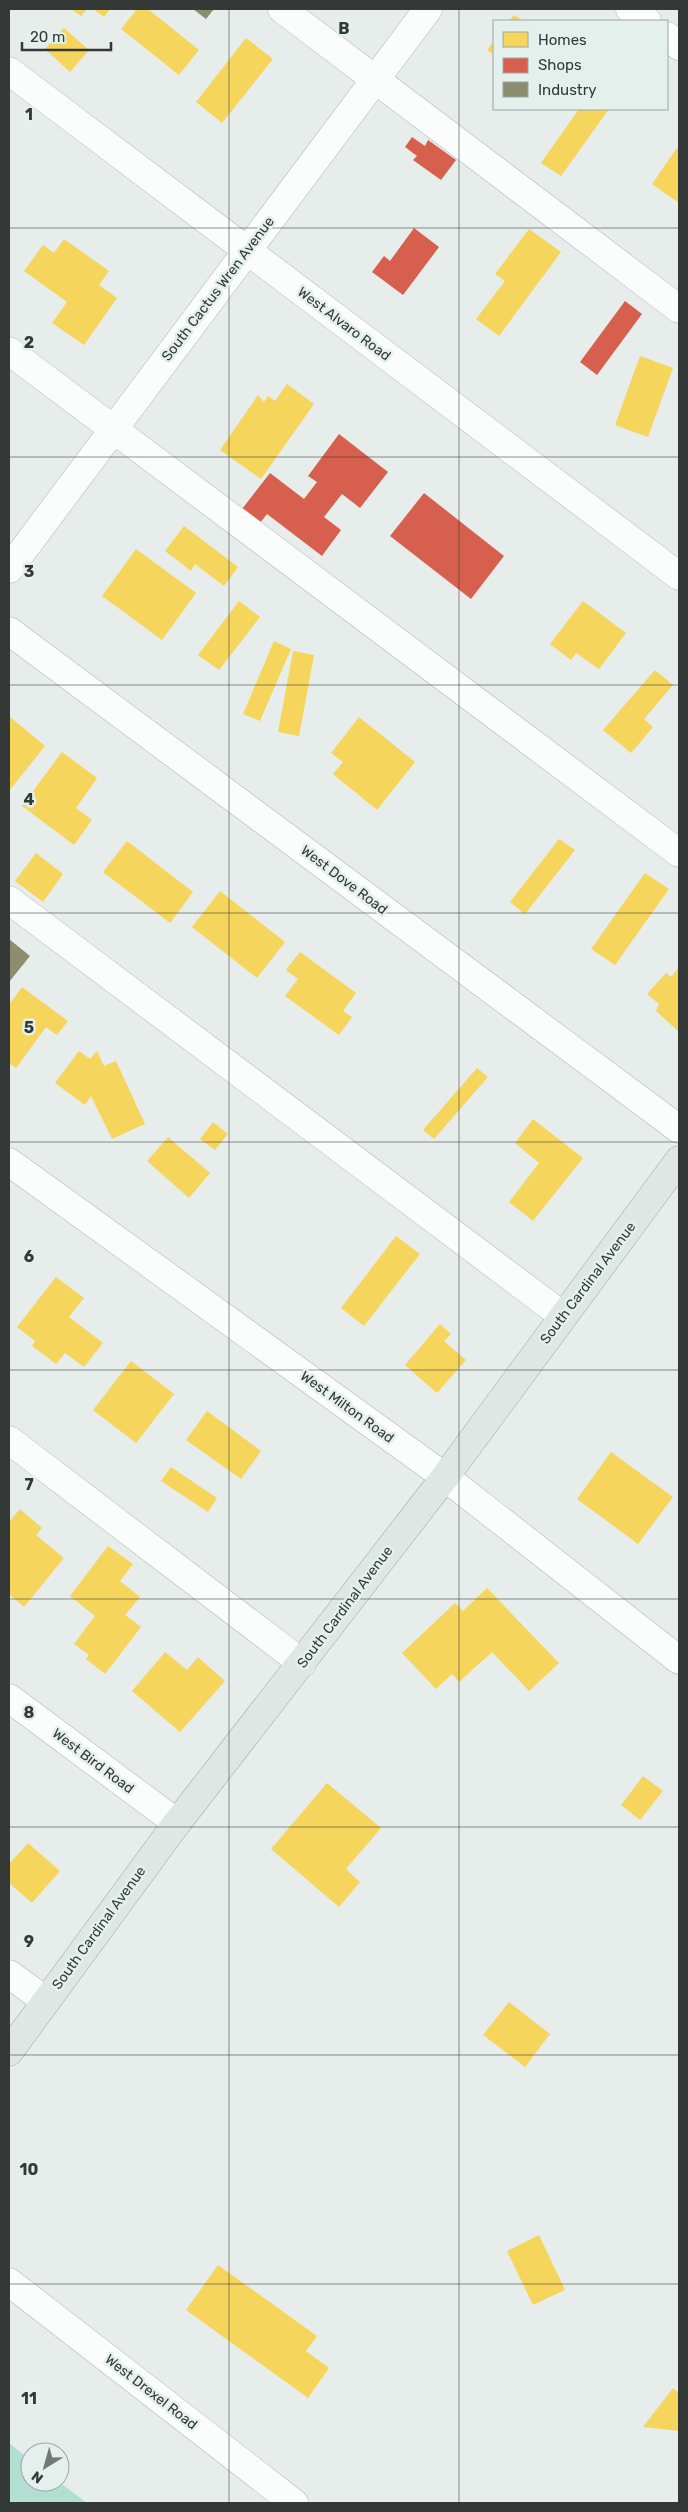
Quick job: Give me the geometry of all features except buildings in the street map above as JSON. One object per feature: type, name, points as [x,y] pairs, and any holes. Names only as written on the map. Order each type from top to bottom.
[{"type":"main road","name":"South Cardinal Avenue","points":[[9,2052],[177,1823],[445,1477],[679,1160]]},
{"type":"street","points":[[282,9],[679,309]]},
{"type":"street","name":"South Cactus Wren Avenue","points":[[9,568],[428,9]]},
{"type":"street","points":[[630,9],[646,20]]},
{"type":"street","points":[[668,37],[679,46]]},
{"type":"street","name":"West Alvaro Road","points":[[9,71],[679,576]]},
{"type":"street","points":[[9,351],[679,853]]},
{"type":"street","name":"West Dove Road","points":[[9,631],[679,1128]]},
{"type":"street","points":[[9,900],[563,1316]]},
{"type":"street","name":"West Milton Road","points":[[9,1162],[445,1477],[679,1660]]},
{"type":"street","points":[[9,1440],[302,1663]]},
{"type":"street","name":"West Bird Road","points":[[9,1698],[177,1823]]},
{"type":"street","points":[[9,1974],[46,2001]]},
{"type":"street","name":"West Drexel Road","points":[[9,2282],[294,2503]]},
{"type":"green space","points":[[9,2443],[20,2452],[20,2492],[70,2492],[70,2490],[87,2503],[9,2503]]}]
